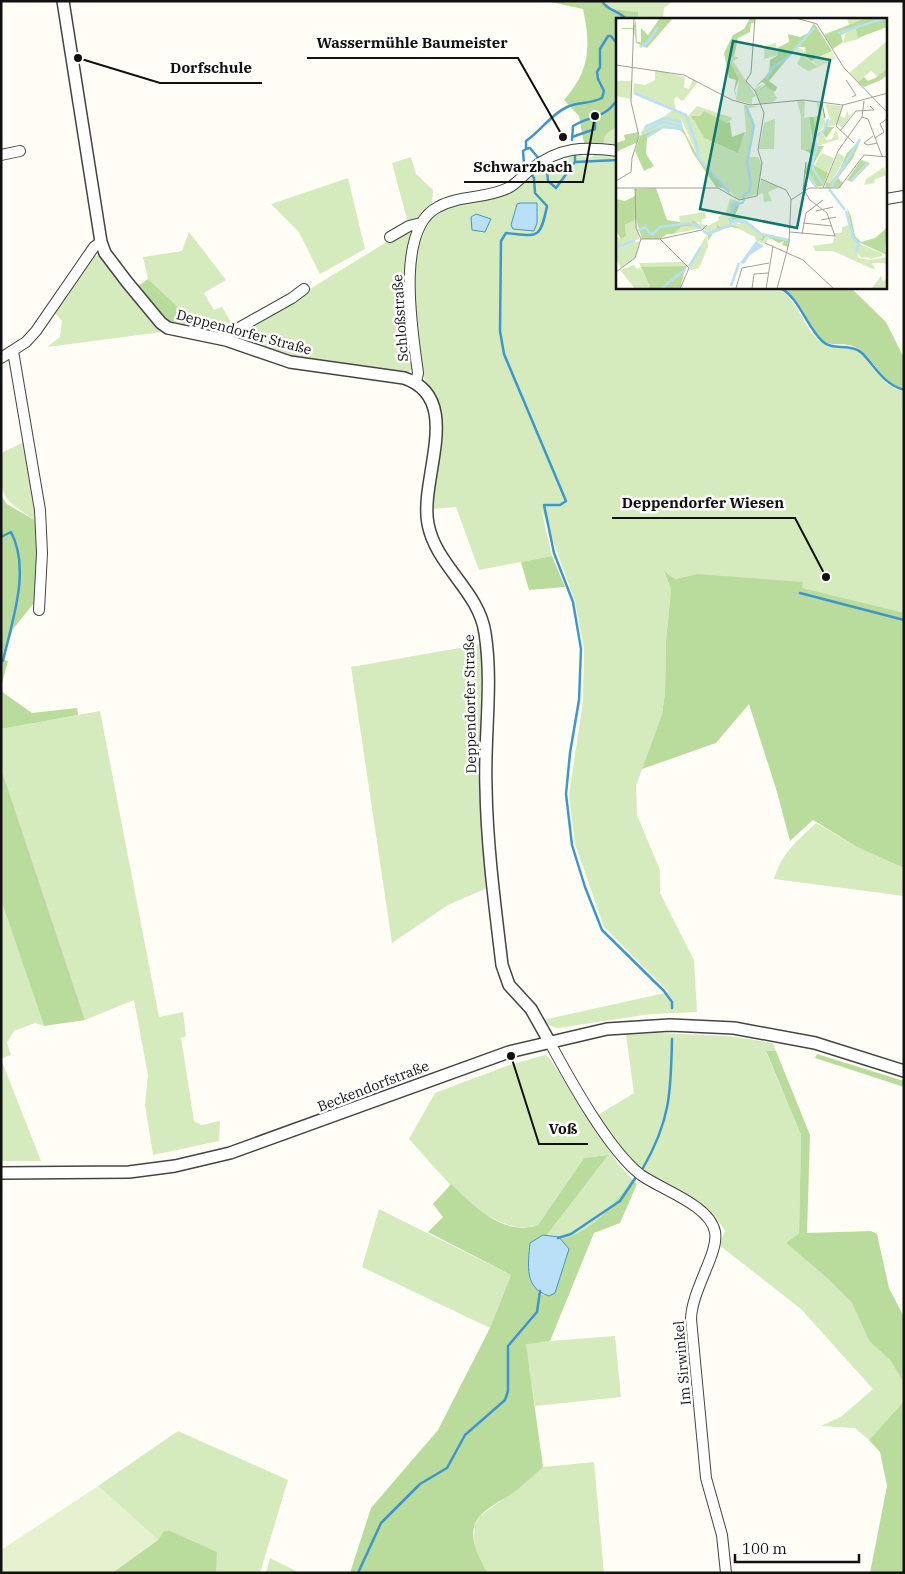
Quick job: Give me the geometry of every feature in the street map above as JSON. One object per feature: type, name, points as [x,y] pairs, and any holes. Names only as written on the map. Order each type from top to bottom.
[{"type":"street","name":"Deppendorfer Straße","points":[[63,1],[101,242],[109,259],[160,323],[176,331],[226,340],[290,362],[404,378],[416,382],[431,401],[438,424],[426,499],[428,523],[440,556],[473,601],[485,634],[487,656],[486,788],[502,964],[509,985],[531,1010],[549,1041]]},
{"type":"street","points":[[390,237],[409,226],[421,223],[436,208],[444,204],[505,190],[544,161],[577,148],[616,150]]},
{"type":"street","points":[[1,154],[20,151]]},
{"type":"street","points":[[888,198],[904,196]]},
{"type":"street","name":"Schloßstraße","points":[[416,382],[418,373],[410,278],[416,237],[421,223]]},
{"type":"street","points":[[2,356],[13,351],[36,331],[94,247],[101,242]]},
{"type":"street","points":[[226,340],[228,334],[292,298],[304,289]]},
{"type":"street","points":[[13,351],[40,510],[42,553],[39,610]]},
{"type":"street","name":"Beckendorfstraße","points":[[1,1173],[129,1172],[175,1166],[230,1153],[508,1052],[579,1034],[636,1026],[709,1026],[756,1031],[815,1043],[904,1071]]},
{"type":"street","name":"Im Sirwinkel","points":[[549,1041],[588,1106],[622,1156],[643,1176],[701,1210],[712,1223],[714,1246],[693,1299],[691,1318],[706,1478],[722,1535],[726,1573]]},
{"type":"green space","points":[[546,1],[603,1],[613,9],[638,12],[638,18],[616,18],[616,128],[605,136],[604,146],[584,143],[579,116],[564,100],[573,89],[584,68],[587,35],[583,9]]},
{"type":"green space","points":[[603,1],[673,1],[664,8],[663,18],[638,18],[638,12],[613,9]]},
{"type":"green space","points":[[616,128],[616,147],[604,146],[605,136]]},
{"type":"green space","points":[[578,153],[588,159],[597,153],[616,154],[613,160],[616,161],[616,289],[779,289],[791,300],[815,337],[822,343],[830,347],[859,352],[884,380],[896,389],[904,392],[904,627],[697,574],[675,579],[664,572],[671,589],[666,641],[665,692],[662,714],[636,786],[637,815],[660,870],[660,893],[694,960],[697,1012],[651,1014],[558,1028],[550,1026],[543,1020],[669,992],[604,927],[575,844],[569,795],[583,701],[584,649],[575,601],[541,508],[552,556],[479,570],[456,507],[432,509],[434,477],[442,434],[441,412],[423,376],[415,311],[414,278],[420,235],[429,219],[445,208],[501,196],[546,166],[559,172],[564,168],[569,155]],"holes":[[[473,215],[491,219],[482,233],[471,227]]]},
{"type":"green space","points":[[411,157],[416,174],[433,190],[432,204],[418,219],[408,223],[392,163]]},
{"type":"green space","points":[[348,178],[365,249],[320,274],[299,232],[271,204]]},
{"type":"green space","points":[[408,229],[414,230],[414,367],[407,374],[295,359],[233,339],[233,336]]},
{"type":"green space","points":[[189,232],[226,280],[204,293],[214,310],[222,307],[234,327],[225,331],[203,330],[148,279],[143,257],[182,251]]},
{"type":"green space","points":[[101,255],[162,332],[47,347],[60,337],[62,321],[55,313],[94,256]]},
{"type":"green space","points":[[148,279],[203,330],[169,324],[137,287]]},
{"type":"green space","points":[[784,289],[852,289],[886,322],[904,358],[904,389],[889,381],[862,351],[855,347],[822,340],[816,334],[789,292]]},
{"type":"green space","points":[[26,441],[36,521],[9,501],[5,495],[1,480],[1,453]]},
{"type":"green space","points":[[1,496],[7,504],[36,521],[38,555],[34,603],[13,629],[3,660],[8,661],[1,687]]},
{"type":"green space","points":[[552,556],[565,587],[529,590],[521,562]]},
{"type":"green space","points":[[664,571],[675,579],[697,574],[803,582],[802,588],[904,613],[904,868],[857,847],[813,820],[790,841],[777,792],[749,704],[716,743],[642,769],[662,714],[665,692],[666,641],[671,589]]},
{"type":"green space","points":[[482,644],[479,785],[487,888],[448,905],[392,943],[351,667]]},
{"type":"green space","points":[[1,691],[32,713],[77,708],[78,715],[1,729]]},
{"type":"green space","points":[[100,711],[159,1017],[183,1012],[186,1036],[181,1038],[194,1121],[202,1125],[220,1121],[219,1141],[153,1155],[145,1105],[148,1075],[134,1000],[85,1020],[1,768],[1,729]]},
{"type":"green space","points":[[1,768],[85,1020],[44,1026],[1,900]]},
{"type":"green space","points":[[816,823],[857,847],[904,868],[904,896],[774,879],[786,855]]},
{"type":"green space","points":[[1,900],[44,1026],[35,1023],[14,1031],[7,1043],[11,1055],[1,1059]]},
{"type":"green space","points":[[657,1033],[729,1036],[773,1043],[776,1051],[766,1052],[801,1135],[799,1233],[786,1243],[828,1279],[852,1303],[869,1341],[890,1360],[904,1383],[904,1401],[869,1440],[855,1428],[821,1426],[842,1416],[873,1389],[801,1309],[719,1245],[725,1231],[709,1211],[634,1164],[617,1144],[598,1115],[634,1093],[626,1035]]},
{"type":"green space","points":[[766,1051],[776,1051],[810,1135],[807,1233],[871,1231],[877,1234],[889,1288],[904,1317],[904,1383],[890,1360],[869,1341],[852,1303],[828,1279],[786,1243],[799,1233],[801,1135]]},
{"type":"green space","points":[[817,1054],[904,1081],[904,1087],[815,1058]]},
{"type":"green space","points":[[545,1055],[550,1059],[618,1164],[632,1179],[602,1216],[582,1230],[561,1239],[559,1237],[546,1236],[607,1155],[584,1158],[538,1225],[520,1227],[502,1223],[484,1213],[466,1199],[409,1139],[435,1093],[509,1065]]},
{"type":"green space","points":[[1,1059],[41,1161],[1,1161]]},
{"type":"green space","points":[[608,1155],[546,1236],[543,1235],[538,1293],[549,1296],[569,1249],[561,1239],[582,1230],[602,1216],[632,1179],[637,1184],[620,1223],[594,1233],[550,1341],[526,1344],[543,1467],[514,1492],[488,1509],[476,1521],[473,1536],[477,1552],[488,1573],[350,1573],[371,1508],[438,1430],[490,1328],[511,1275],[428,1232],[443,1217],[433,1204],[451,1184],[480,1210],[502,1223],[513,1227],[525,1228],[538,1225],[584,1158]]},
{"type":"green space","points":[[379,1209],[511,1275],[490,1328],[362,1267]]},
{"type":"green space","points":[[615,1336],[621,1397],[535,1406],[525,1343]]},
{"type":"green space","points":[[904,1401],[904,1573],[870,1573],[887,1486],[880,1452],[869,1440]]},
{"type":"green space","points":[[178,1431],[288,1480],[260,1573],[216,1573],[215,1566],[164,1531],[158,1540],[98,1486]]},
{"type":"green space","points":[[594,1462],[604,1573],[488,1573],[477,1554],[474,1539],[475,1524],[480,1516],[516,1490],[543,1467]]},
{"type":"green space","points":[[98,1486],[158,1540],[112,1573],[1,1573],[1,1550]]},
{"type":"green space","points":[[164,1531],[170,1531],[217,1552],[216,1573],[112,1573],[158,1540]]},
{"type":"green space","points":[[270,1558],[300,1573],[266,1573]]},
{"type":"water","points":[[537,203],[537,223],[534,231],[513,229],[511,225],[517,204]]},
{"type":"water","points":[[476,214],[491,219],[485,232],[472,230],[471,217]]},
{"type":"water","points":[[543,1235],[559,1237],[569,1249],[555,1293],[549,1296],[535,1288],[529,1275],[530,1243]]},
{"type":"waterway","points":[[602,1],[607,7],[625,18]]},
{"type":"waterway","points":[[526,168],[523,151],[526,149],[526,141],[561,110],[571,105],[602,98],[604,91],[597,72],[600,67],[600,49],[608,36],[611,36],[616,42]]},
{"type":"waterway","points":[[572,140],[573,126],[602,114],[616,102]]},
{"type":"waterway","points":[[572,137],[595,129],[595,116]]},
{"type":"waterway","points":[[526,149],[530,148],[539,159]]},
{"type":"waterway","points":[[575,153],[575,162],[616,160]]},
{"type":"waterway","points":[[542,164],[547,171],[548,181],[556,188],[575,162]]},
{"type":"waterway","points":[[530,172],[534,178],[535,193],[547,206],[542,225],[536,234],[506,233],[501,241],[500,331],[504,354],[566,501],[560,505],[544,505],[554,553],[573,602],[581,649],[579,700],[570,753],[566,794],[572,845],[585,887],[602,930],[664,991],[672,1002],[672,1008]]},
{"type":"waterway","points":[[782,289],[792,298],[811,328],[822,341],[831,346],[858,350],[885,379],[904,390]]},
{"type":"waterway","points":[[1,537],[11,532],[17,547],[20,579],[15,613],[3,661],[1,661]]},
{"type":"waterway","points":[[800,593],[904,620]]},
{"type":"waterway","points":[[643,1168],[659,1136],[664,1121],[670,1091],[672,1039]]},
{"type":"waterway","points":[[558,1238],[571,1234],[620,1201],[636,1177]]},
{"type":"waterway","points":[[358,1573],[381,1523],[420,1484],[447,1468],[465,1435],[505,1400],[508,1391],[508,1346],[537,1312],[540,1291]]},
{"type":"place","name":"Dorfschule","points":[[78,58]]},
{"type":"place","name":"Schwarzbach","points":[[595,116]]},
{"type":"place","name":"Wassermühle Baumeister","points":[[563,137]]},
{"type":"place","name":"Deppendorfer Wiesen","points":[[826,577]]},
{"type":"place","name":"Voß","points":[[511,1056]]}]
